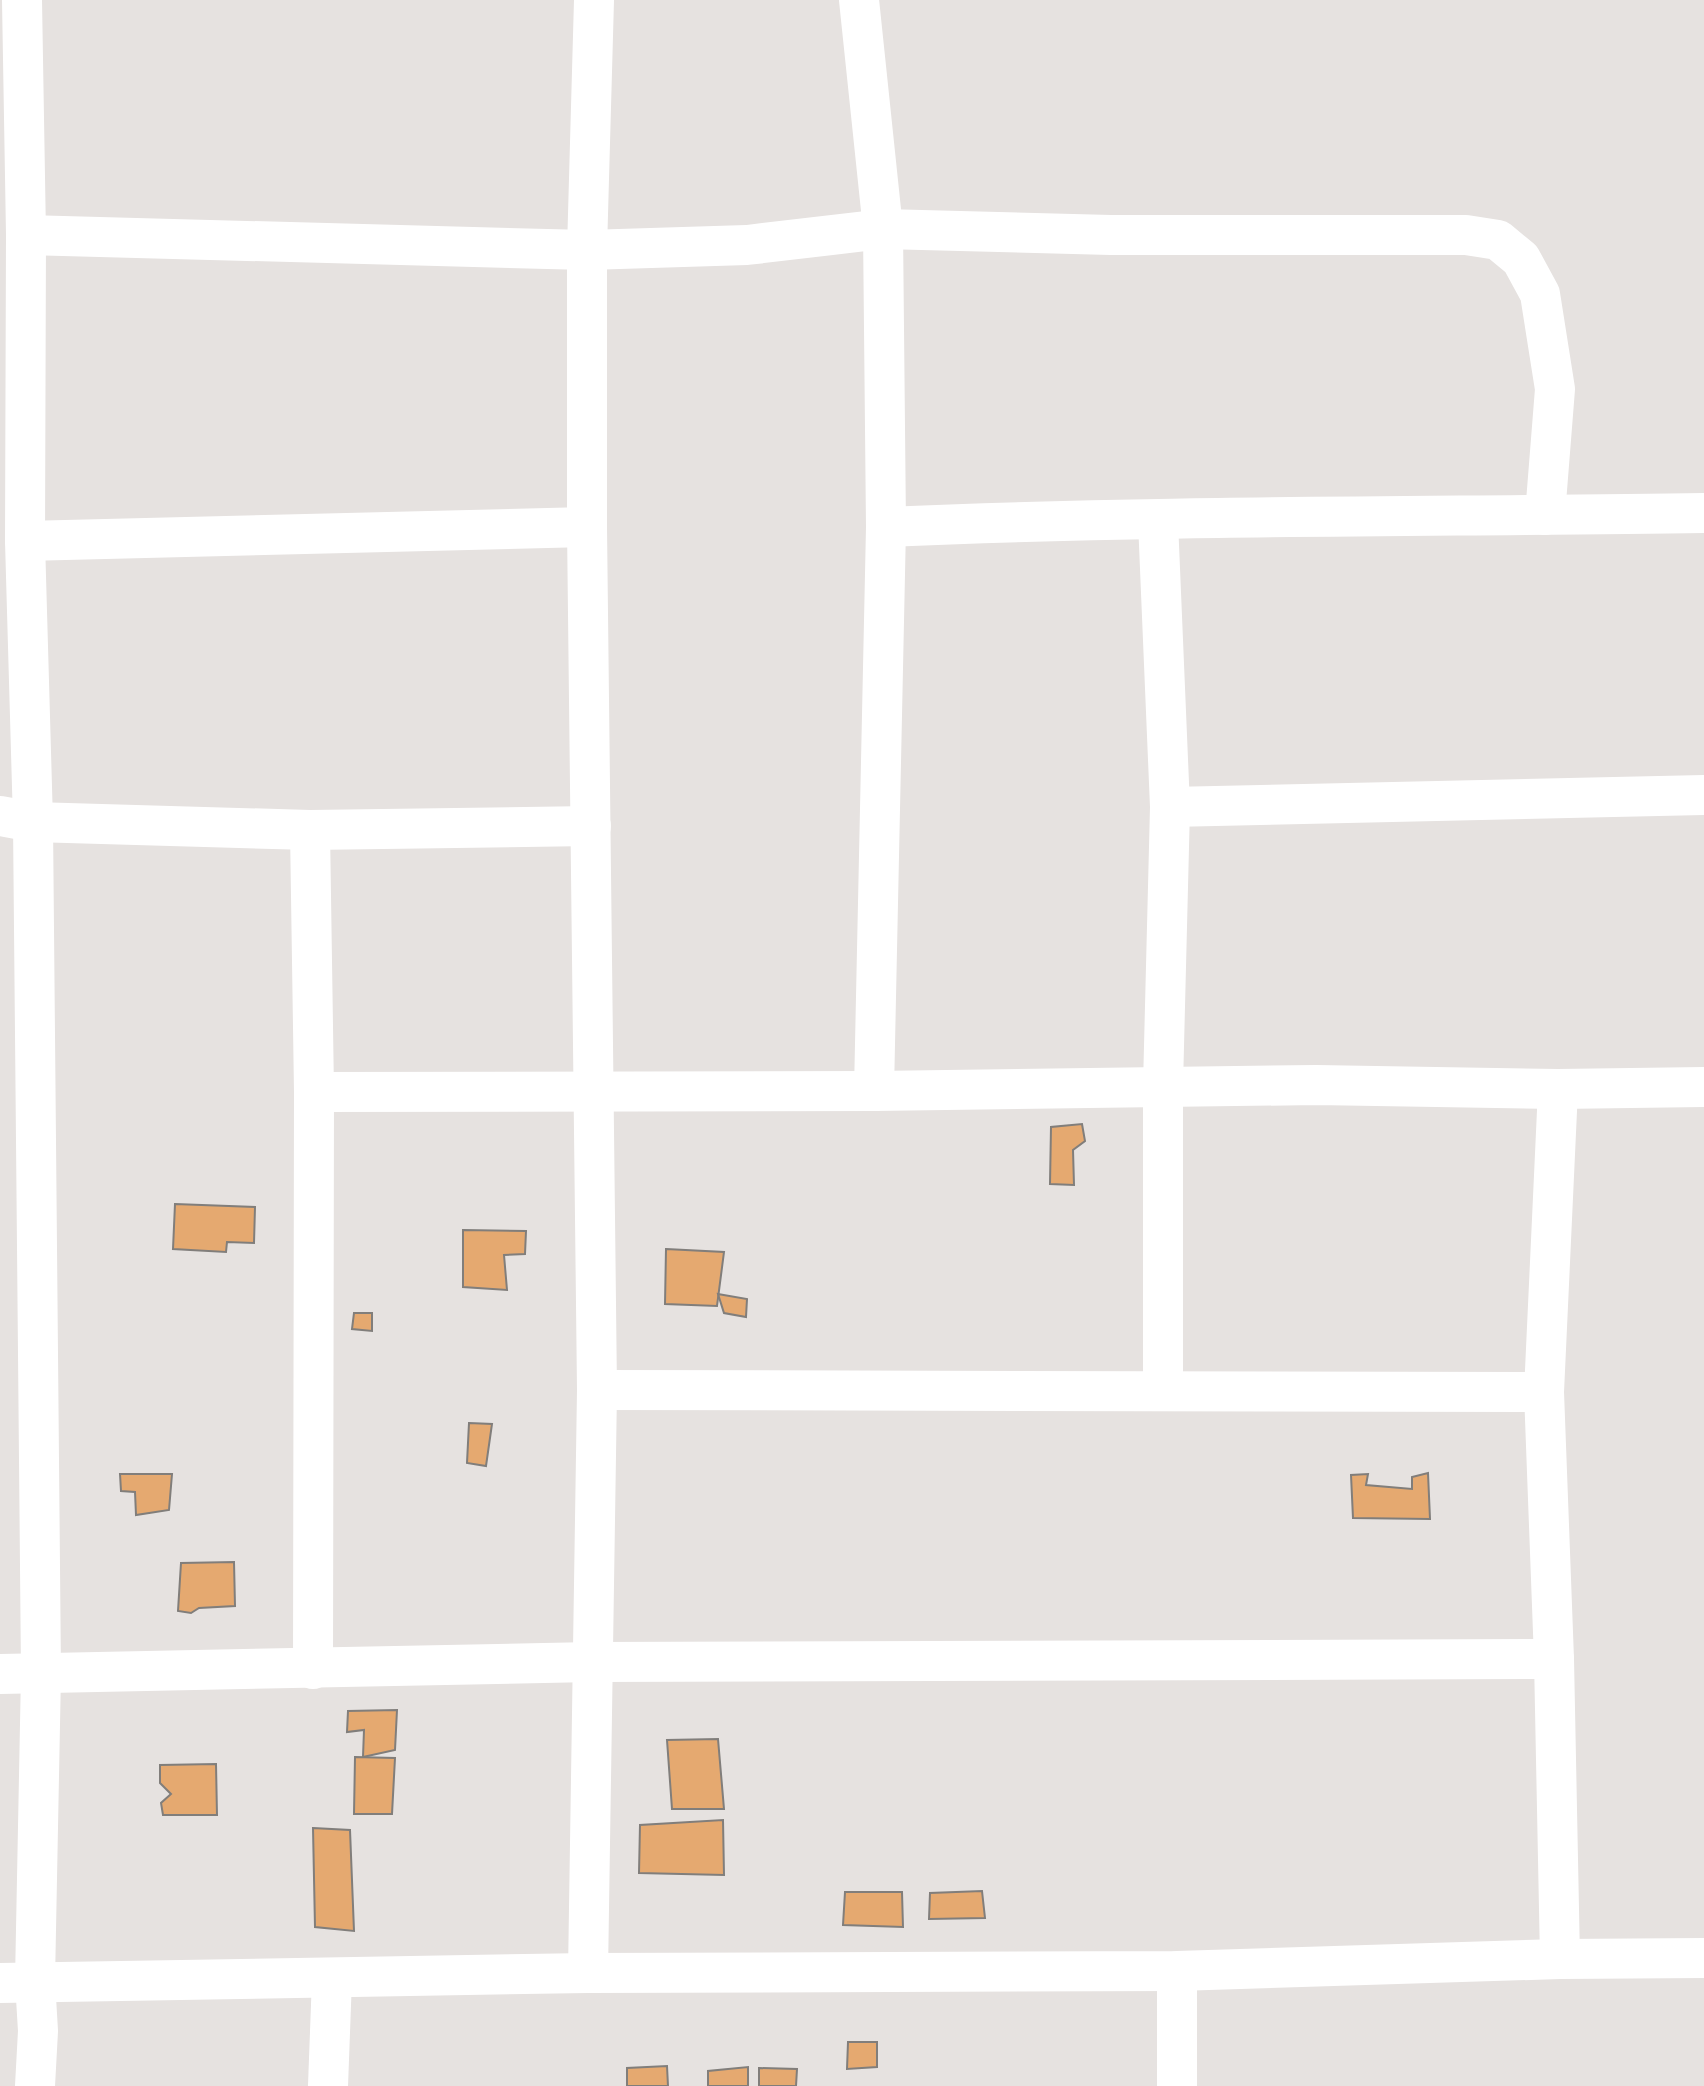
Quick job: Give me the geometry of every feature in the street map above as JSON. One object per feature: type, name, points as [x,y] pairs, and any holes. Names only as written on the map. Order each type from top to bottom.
[{"type":"street","points":[[22,0],[26,235],[25,541],[16,819],[41,1673],[17,1982],[38,2031],[35,2086]]},
{"type":"street","points":[[588,1973],[597,1390],[587,527],[587,250],[594,0]]},
{"type":"street","points":[[859,0],[883,229],[886,527],[874,1091]]},
{"type":"street","points":[[26,235],[587,250],[747,245],[883,229],[1111,235],[1466,235],[1498,240],[1521,259],[1540,294],[1545,322],[1555,389],[1545,515]]},
{"type":"street","points":[[886,527],[1062,520],[1704,513]]},
{"type":"street","points":[[1158,521],[1170,807],[1163,1086],[1163,1391]]},
{"type":"street","points":[[25,541],[587,527]]},
{"type":"street","points":[[1170,807],[1704,795]]},
{"type":"street","points":[[16,819],[310,830],[591,826]]},
{"type":"street","points":[[310,830],[314,1092],[313,1669]]},
{"type":"street","points":[[314,1092],[594,1093],[1316,1085],[1558,1089],[1704,1087]]},
{"type":"street","points":[[1558,1089],[1544,1392],[1554,1659],[1560,1959]]},
{"type":"street","points":[[597,1390],[1544,1392]]},
{"type":"street","points":[[0,1674],[592,1662],[1554,1659]]},
{"type":"street","points":[[17,1982],[588,1973],[1177,1971],[1560,1959],[1704,1958]]},
{"type":"street","points":[[1177,1971],[1177,2086]]},
{"type":"street","points":[[328,2086],[332,1978]]},
{"type":"building","points":[[1082,1124],[1085,1141],[1073,1150],[1074,1185],[1050,1184],[1051,1127]]},
{"type":"building","points":[[175,1204],[255,1207],[254,1243],[227,1242],[226,1252],[173,1249]]},
{"type":"building","points":[[463,1230],[526,1231],[525,1254],[504,1255],[507,1290],[463,1287]]},
{"type":"building","points":[[666,1249],[724,1252],[717,1306],[665,1304]]},
{"type":"building","points":[[718,1294],[747,1299],[746,1317],[724,1313]]},
{"type":"building","points":[[354,1313],[372,1313],[372,1331],[352,1329]]},
{"type":"building","points":[[469,1423],[492,1424],[486,1466],[467,1463]]},
{"type":"building","points":[[1428,1473],[1430,1519],[1353,1518],[1351,1475],[1368,1474],[1366,1485],[1412,1489],[1412,1477]]},
{"type":"building","points":[[120,1474],[172,1474],[169,1510],[136,1515],[135,1492],[121,1491]]},
{"type":"building","points":[[234,1562],[235,1606],[199,1608],[191,1613],[178,1611],[181,1563]]},
{"type":"building","points":[[397,1710],[395,1750],[363,1757],[364,1730],[347,1732],[348,1711]]},
{"type":"building","points":[[718,1739],[724,1809],[672,1809],[667,1740]]},
{"type":"building","points":[[355,1757],[395,1758],[392,1814],[354,1814]]},
{"type":"building","points":[[216,1764],[217,1815],[163,1815],[161,1803],[171,1794],[160,1783],[160,1765]]},
{"type":"building","points":[[723,1820],[724,1875],[639,1873],[640,1825]]},
{"type":"building","points":[[313,1828],[350,1830],[354,1931],[315,1927]]},
{"type":"building","points":[[982,1891],[985,1918],[929,1919],[930,1893]]},
{"type":"building","points":[[845,1892],[902,1892],[903,1927],[843,1925]]},
{"type":"building","points":[[848,2042],[877,2042],[877,2067],[847,2069]]},
{"type":"building","points":[[667,2066],[668,2086],[627,2086],[627,2068]]},
{"type":"building","points":[[748,2067],[748,2086],[708,2086],[708,2071]]},
{"type":"building","points":[[759,2068],[797,2069],[796,2086],[759,2086]]}]
